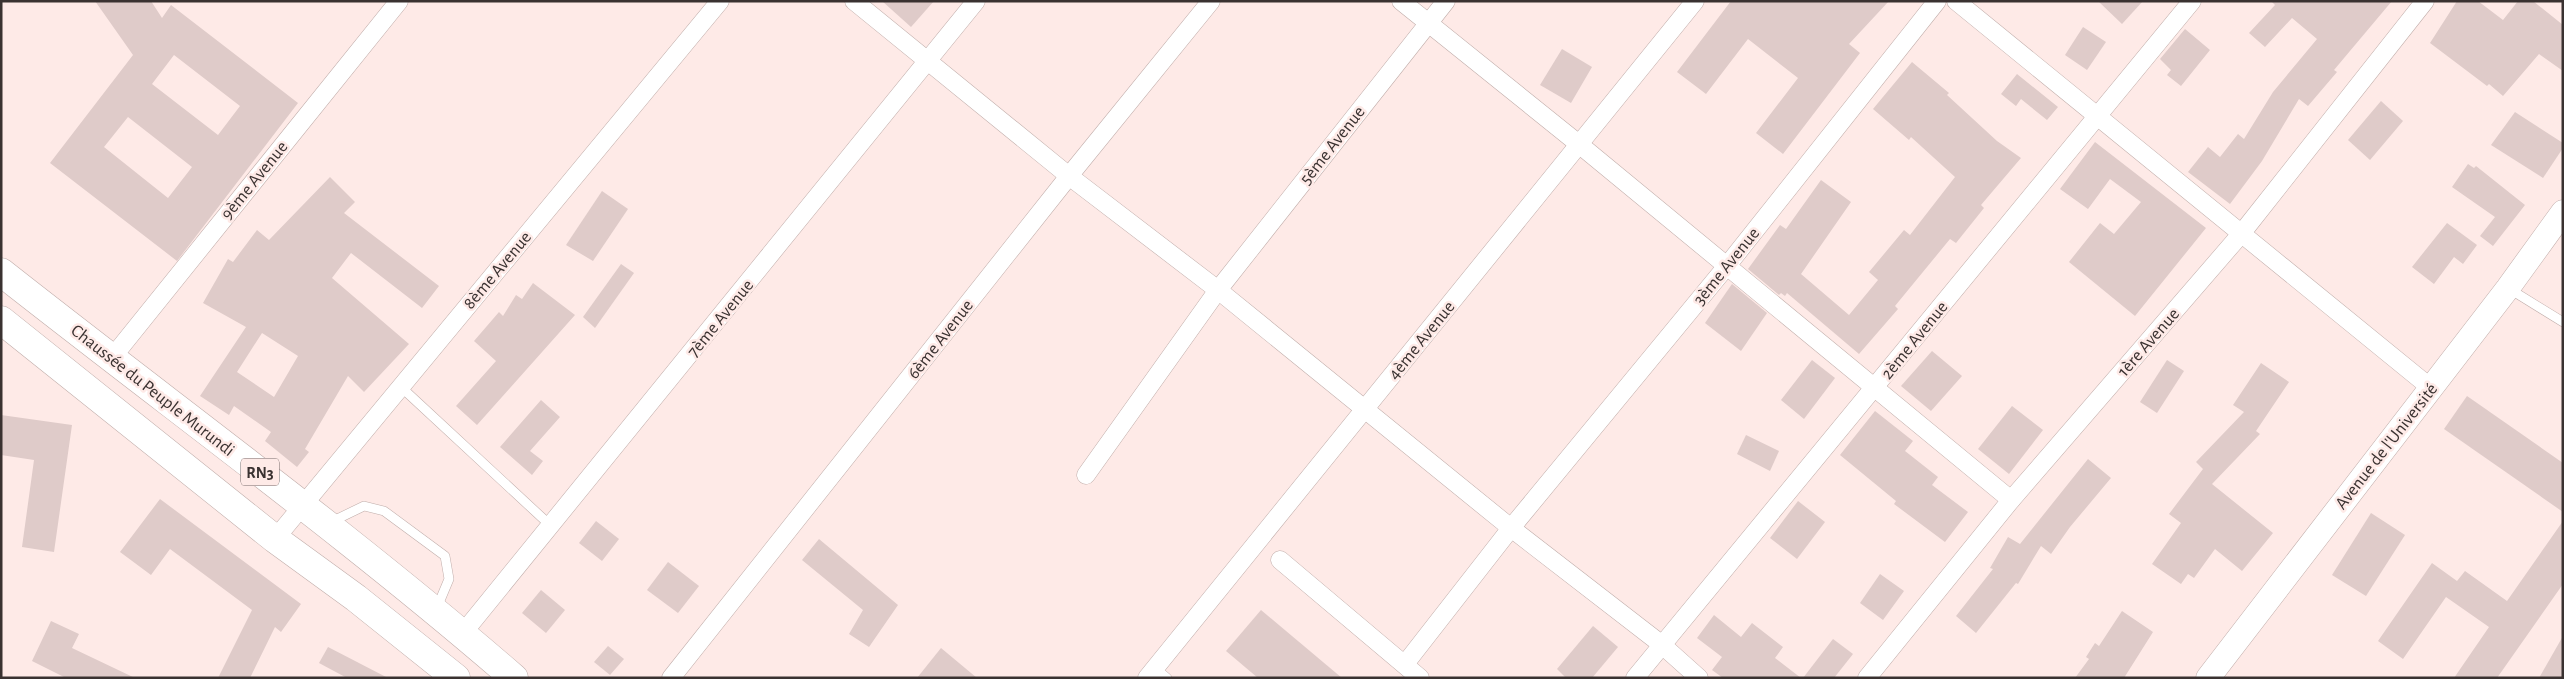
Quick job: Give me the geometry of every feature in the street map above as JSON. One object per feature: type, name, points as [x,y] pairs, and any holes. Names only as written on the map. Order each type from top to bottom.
[{"type":"highway","name":"Chaussée du Peuple Murundi","points":[[1,272],[111,359],[303,505],[463,633],[514,678]]},
{"type":"highway","name":"RN3","points":[[1,320],[275,539],[356,598],[456,678]]},
{"type":"street","name":"9ème Avenue","points":[[111,359],[399,1]]},
{"type":"street","name":"8ème Avenue","points":[[275,539],[720,1]]},
{"type":"street","points":[[854,1],[1069,176],[1218,290],[1512,528],[1661,644],[1699,678]]},
{"type":"street","name":"7ème Avenue","points":[[463,633],[976,1]]},
{"type":"street","name":"6ème Avenue","points":[[671,678],[1069,176],[1211,1]]},
{"type":"street","points":[[1401,1],[1580,145],[2011,500]]},
{"type":"street","name":"5ème Avenue","points":[[1086,475],[1218,290],[1446,1]]},
{"type":"street","name":"4ème Avenue","points":[[1157,674],[1366,408],[1695,1]]},
{"type":"street","name":"3ème Avenue","points":[[1405,664],[1512,528],[1726,267],[1937,1]]},
{"type":"street","points":[[1956,1],[2431,388]]},
{"type":"street","name":"2ème Avenue","points":[[1635,678],[1661,644],[1874,389],[2192,1]]},
{"type":"street","name":"1ère Avenue","points":[[1867,678],[2011,500],[2241,234],[2425,1]]},
{"type":"street","name":"Avenue de l'Université","points":[[2208,678],[2508,288],[2563,212]]},
{"type":"street","points":[[1280,560],[1420,678]]},
{"type":"lane","points":[[2508,288],[2563,322]]},
{"type":"lane","points":[[401,387],[550,526]]},
{"type":"lane","points":[[326,524],[364,506],[384,511],[445,556],[449,578],[435,611]]},
{"type":"building","points":[[95,1],[151,1],[162,18],[171,5],[298,103],[177,261],[50,163],[133,55]],"holes":[[[174,55],[240,106],[218,135],[152,84]],[[128,117],[192,167],[168,198],[104,147]]]},
{"type":"building","points":[[882,1],[934,1],[911,27]]},
{"type":"building","points":[[1731,1],[1889,1],[1849,44],[1860,53],[1783,154],[1756,133],[1798,78],[1748,39],[1706,94],[1677,72]]},
{"type":"building","points":[[2098,1],[2143,1],[2122,24]]},
{"type":"building","points":[[2271,1],[2392,1],[2334,70],[2337,72],[2308,106],[2299,99],[2262,161],[2230,204],[2188,172],[2208,147],[2220,157],[2238,134],[2244,139],[2273,92],[2317,39],[2292,18],[2265,47],[2249,33],[2275,5]]},
{"type":"building","points":[[2457,1],[2478,1],[2503,20],[2518,1],[2533,1],[2563,25],[2563,71],[2539,54],[2503,96],[2489,84],[2487,86],[2430,43]]},
{"type":"building","points":[[2083,27],[2106,42],[2087,70],[2065,55]]},
{"type":"building","points":[[2185,29],[2210,50],[2181,86],[2167,75],[2171,70],[2160,59]]},
{"type":"building","points":[[1562,49],[1592,67],[1571,103],[1540,85]]},
{"type":"building","points":[[1912,62],[1949,93],[1947,95],[1997,141],[2021,158],[1981,205],[1984,208],[1956,243],[1950,239],[1895,306],[1898,309],[1859,354],[1787,293],[1785,296],[1781,293],[1779,295],[1748,269],[1780,225],[1786,229],[1821,180],[1851,202],[1801,274],[1849,315],[1878,280],[1869,272],[1904,230],[1910,235],[1955,177],[1911,137],[1909,140],[1873,109]]},
{"type":"building","points":[[2017,74],[2058,107],[2047,120],[2021,99],[2016,106],[2001,94]]},
{"type":"building","points":[[2381,101],[2403,121],[2370,160],[2348,140]]},
{"type":"building","points":[[2515,112],[2563,143],[2563,148],[2543,178],[2491,145]]},
{"type":"building","points":[[2095,142],[2206,228],[2135,316],[2069,262],[2100,223],[2114,234],[2141,202],[2110,179],[2088,209],[2060,189]]},
{"type":"building","points":[[2468,164],[2474,168],[2476,166],[2525,205],[2493,246],[2480,236],[2495,217],[2452,187]]},
{"type":"building","points":[[330,177],[355,202],[344,213],[439,286],[422,308],[351,253],[332,278],[409,344],[364,392],[348,376],[305,449],[309,452],[297,467],[265,441],[271,432],[234,406],[229,415],[200,396],[246,327],[203,303],[228,259],[233,262],[257,230],[269,240]],"holes":[[[262,333],[298,356],[274,397],[237,372]]]},
{"type":"building","points":[[602,191],[628,209],[593,261],[566,245]]},
{"type":"building","points":[[2447,223],[2477,245],[2463,264],[2454,257],[2434,284],[2412,267]]},
{"type":"building","points":[[621,264],[634,273],[595,328],[583,317]]},
{"type":"building","points":[[533,283],[575,315],[477,425],[456,406],[496,361],[474,341],[499,312],[503,316],[516,295],[522,299]]},
{"type":"building","points":[[1732,284],[1767,313],[1741,351],[1705,323]]},
{"type":"building","points":[[1932,351],[1962,376],[1931,411],[1901,386]]},
{"type":"building","points":[[1812,360],[1835,378],[1804,419],[1781,400]]},
{"type":"building","points":[[2167,360],[2184,371],[2157,413],[2140,402]]},
{"type":"building","points":[[2261,363],[2289,382],[2256,431],[2260,434],[2212,484],[2273,533],[2242,571],[2215,549],[2194,578],[2188,574],[2181,584],[2152,564],[2181,523],[2169,514],[2203,469],[2196,462],[2244,412],[2233,405]]},
{"type":"building","points":[[2467,396],[2563,463],[2563,512],[2444,429]]},
{"type":"building","points":[[541,400],[560,417],[530,451],[543,461],[532,475],[500,447]]},
{"type":"building","points":[[2012,406],[2043,430],[2009,474],[1978,449]]},
{"type":"building","points":[[1875,411],[1913,441],[1905,451],[1938,477],[1932,485],[1968,512],[1945,542],[1894,504],[1896,501],[1840,455]]},
{"type":"building","points":[[1,415],[72,425],[54,552],[22,547],[34,460],[1,455]]},
{"type":"building","points":[[1746,435],[1779,451],[1770,471],[1737,454]]},
{"type":"building","points":[[2088,459],[2111,478],[2070,527],[2051,554],[2041,546],[2018,584],[2016,583],[1976,633],[1956,616],[1993,569],[1990,568],[2008,537],[2020,544]]},
{"type":"building","points":[[160,499],[301,604],[281,632],[275,627],[250,678],[218,678],[252,610],[170,549],[151,575],[120,552]]},
{"type":"building","points":[[1798,501],[1825,522],[1797,559],[1770,538]]},
{"type":"building","points":[[2371,513],[2405,535],[2366,596],[2332,575]]},
{"type":"building","points":[[596,521],[619,539],[602,561],[579,543]]},
{"type":"building","points":[[2563,521],[2563,584],[2497,678],[2454,678],[2489,627],[2446,597],[2403,659],[2378,641],[2432,563],[2457,581],[2465,571],[2507,601]]},
{"type":"building","points":[[819,539],[898,605],[869,647],[849,634],[863,610],[802,560]]},
{"type":"building","points":[[668,562],[699,586],[678,613],[647,590]]},
{"type":"building","points":[[1880,574],[1904,591],[1883,620],[1860,603]]},
{"type":"building","points":[[541,590],[565,610],[546,633],[522,613]]},
{"type":"building","points":[[1261,610],[1342,678],[1258,678],[1226,651]]},
{"type":"building","points":[[2122,611],[2153,632],[2124,678],[2075,678],[2089,659],[2086,657],[2095,643],[2099,646]]},
{"type":"building","points":[[1714,615],[1741,637],[1752,623],[1783,647],[1775,658],[1801,678],[1723,678],[1712,670],[1722,657],[1697,638]]},
{"type":"building","points":[[51,621],[79,634],[72,648],[135,678],[66,678],[32,661]]},
{"type":"building","points":[[1593,626],[1618,647],[1592,678],[1566,678],[1557,669]]},
{"type":"building","points":[[2563,636],[2563,678],[2539,678]]},
{"type":"building","points":[[1833,639],[1853,654],[1834,678],[1803,678]]},
{"type":"building","points":[[608,646],[624,659],[610,675],[594,662]]},
{"type":"building","points":[[328,647],[388,678],[347,678],[319,663]]},
{"type":"building","points":[[941,648],[977,678],[917,678]]}]
